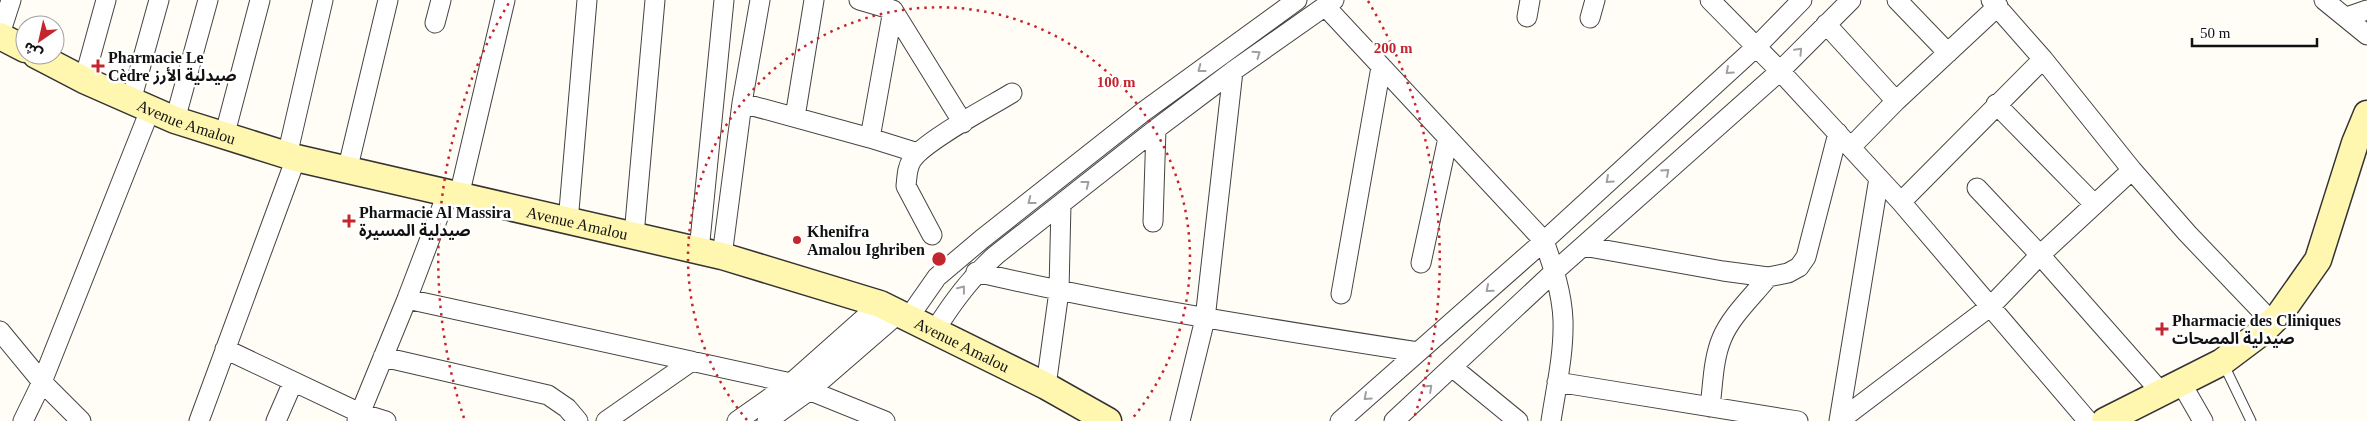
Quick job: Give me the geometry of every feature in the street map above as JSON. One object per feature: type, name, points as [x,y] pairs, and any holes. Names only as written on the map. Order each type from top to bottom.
[{"type":"main road","points":[[0,35],[15,43]]},
{"type":"main road","name":"Avenue Amalou","points":[[55,65],[140,106],[175,120],[292,157],[568,222],[711,253],[896,311],[1046,386],[1108,421]]},
{"type":"main road","points":[[2105,421],[2170,386],[2222,362],[2262,332],[2272,322],[2300,287],[2318,260],[2355,143],[2367,114]]},
{"type":"street","points":[[0,35],[11,0]]},
{"type":"street","points":[[84,80],[106,0]]},
{"type":"street","points":[[23,421],[42,382],[140,106],[159,0]]},
{"type":"street","points":[[175,120],[208,0]]},
{"type":"street","points":[[224,137],[260,0]]},
{"type":"street","points":[[199,421],[292,157],[324,0]]},
{"type":"street","points":[[347,171],[388,0]]},
{"type":"street","points":[[435,23],[441,0]]},
{"type":"street","points":[[358,417],[453,195],[505,0]]},
{"type":"street","points":[[568,222],[587,0]]},
{"type":"street","points":[[634,235],[654,0]]},
{"type":"street","points":[[711,253],[724,0]]},
{"type":"street","points":[[711,253],[742,103],[760,0]]},
{"type":"street","points":[[795,117],[814,0]]},
{"type":"street","points":[[859,0],[893,10],[962,123]]},
{"type":"street","points":[[767,421],[810,390],[896,311],[982,239],[1151,106],[1297,0]]},
{"type":"street","points":[[1590,18],[1595,0]]},
{"type":"street","points":[[1710,0],[1780,71],[1901,202],[2088,421]]},
{"type":"street","points":[[1340,421],[1544,241],[1756,47],[1802,0]]},
{"type":"street","points":[[1404,418],[1452,367],[1555,271],[1780,71],[1851,0]]},
{"type":"street","points":[[1898,0],[1948,53]]},
{"type":"street","points":[[2324,0],[2367,35]]},
{"type":"street","points":[[935,330],[959,293],[976,272],[1156,129],[1233,71],[1330,3],[1381,67],[1544,241],[1555,271],[1563,319],[1551,421]]},
{"type":"street","points":[[1851,147],[1896,101],[1948,53],[1994,3],[2043,59],[2132,170],[2187,233],[2272,322]]},
{"type":"street","points":[[870,138],[893,10]]},
{"type":"street","points":[[2347,17],[2367,10]]},
{"type":"street","points":[[1826,24],[1896,101]]},
{"type":"street","points":[[1901,202],[1996,104],[2043,59]]},
{"type":"street","points":[[1341,294],[1381,67]]},
{"type":"street","points":[[1180,421],[1205,318],[1233,71]]},
{"type":"street","points":[[932,235],[906,186],[912,161],[918,153],[962,123],[1012,93]]},
{"type":"street","points":[[742,103],[918,153]]},
{"type":"street","points":[[1996,104],[2094,204]]},
{"type":"street","points":[[1153,222],[1156,129]]},
{"type":"street","points":[[1583,246],[1723,271],[1768,277],[1788,274],[1799,267],[1806,257],[1838,133]]},
{"type":"street","points":[[1421,263],[1448,138]]},
{"type":"street","points":[[1879,178],[1839,421],[1991,306],[2040,254],[2132,170]]},
{"type":"street","points":[[1977,188],[2203,421]]},
{"type":"street","points":[[1046,386],[1059,291],[1061,204]]},
{"type":"street","points":[[976,272],[1059,291],[1205,318],[1418,352]]},
{"type":"street","points":[[1710,407],[1717,352],[1722,336],[1731,322],[1768,277]]},
{"type":"street","points":[[407,299],[790,383],[883,421]]},
{"type":"street","points":[[737,421],[896,311]]},
{"type":"street","points":[[0,332],[69,417]]},
{"type":"street","points":[[225,349],[358,417],[386,421]]},
{"type":"street","points":[[383,357],[548,396],[567,408],[578,421]]},
{"type":"street","points":[[606,421],[692,360]]},
{"type":"street","points":[[1452,367],[1518,421]]},
{"type":"street","points":[[276,421],[292,382]]},
{"type":"street","points":[[1557,382],[1798,421]]},
{"type":"lane","points":[[2222,362],[2252,421]]},
{"type":"place","name":"Pharmacie Le Cèdre صيدلية الأرز","points":[[98,66]]},
{"type":"place","name":"Pharmacie Al Massira صيدلية المسيرة","points":[[349,221]]},
{"type":"place","name":"Khenifra Amalou Ighriben","points":[[797,240]]},
{"type":"place","name":"Pharmacie des Cliniques صيدلية المصحات","points":[[2162,329]]}]
